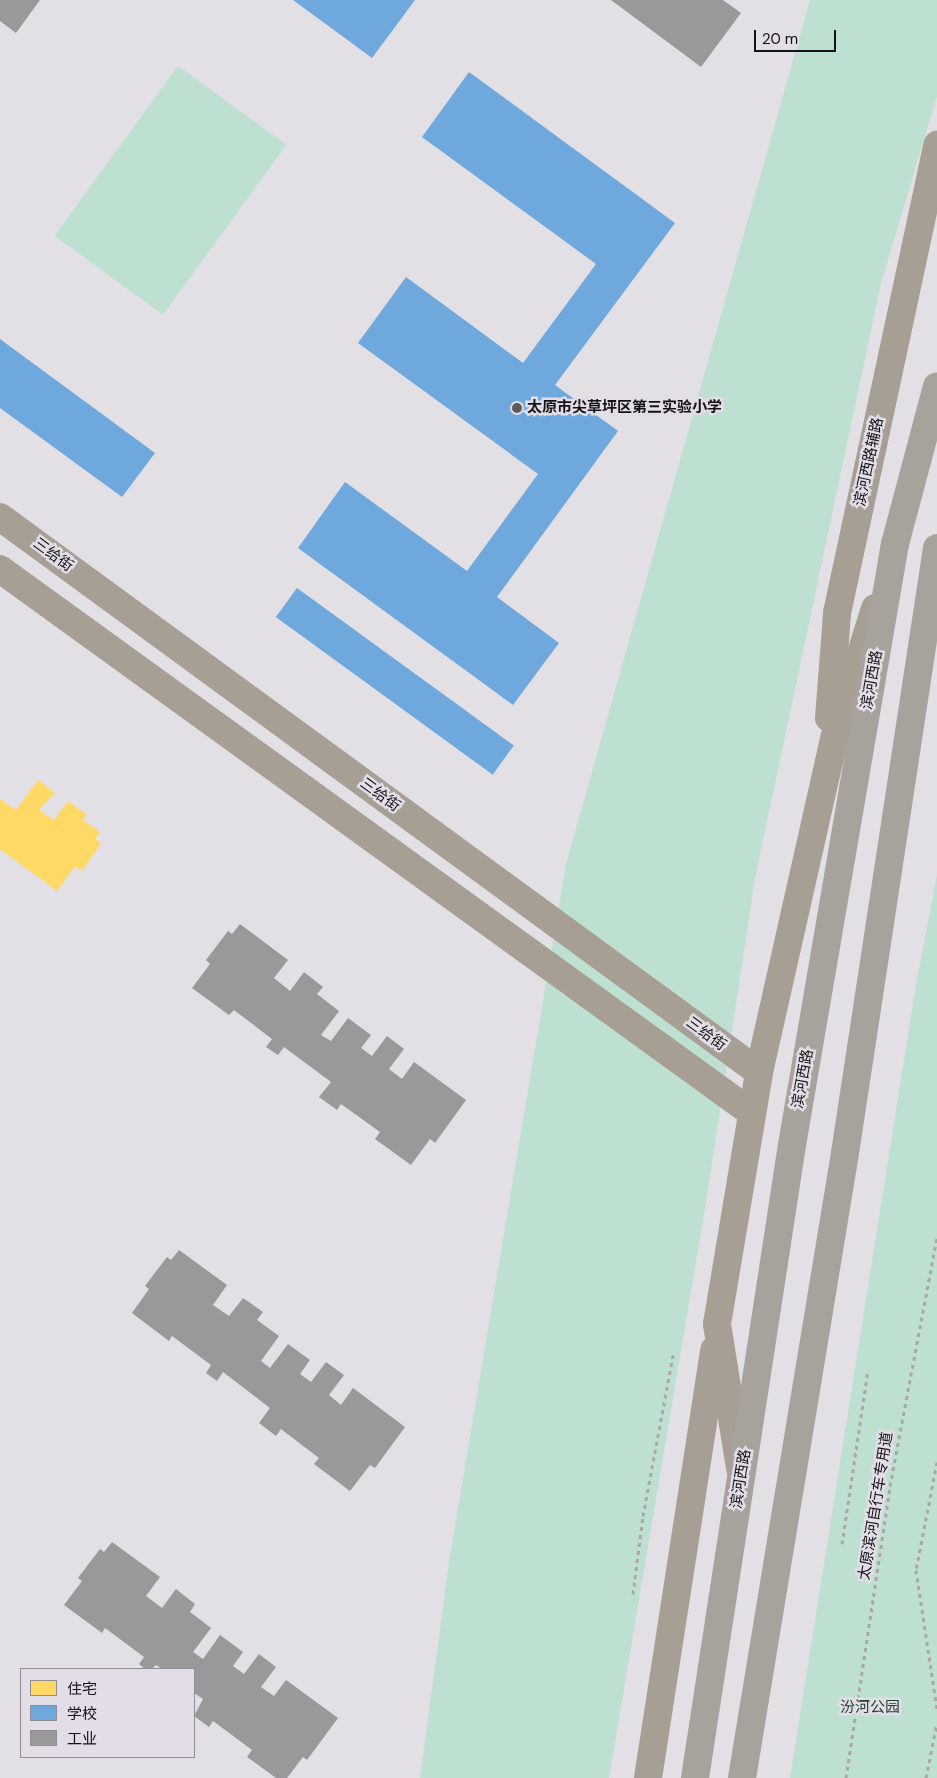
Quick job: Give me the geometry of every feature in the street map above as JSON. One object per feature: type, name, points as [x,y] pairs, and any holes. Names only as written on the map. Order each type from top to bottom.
[{"type":"highway","name":"滨河西路","points":[[695,1778],[792,1145],[895,544],[937,386]]},
{"type":"highway","points":[[742,1778],[845,1153],[937,548]]},
{"type":"street","name":"滨河西路辅路","points":[[824,781],[837,613],[937,145]]},
{"type":"street","name":"三给街","points":[[0,517],[759,1072]]},
{"type":"street","points":[[648,1778],[759,1072],[835,736],[895,544]]},
{"type":"street","points":[[0,569],[752,1113]]},
{"type":"street","points":[[718,1324],[741,1476]]},
{"type":"path","name":"太原滨河自行车专用道","points":[[846,1778],[890,1486],[937,1238]]},
{"type":"path","points":[[632,1594],[643,1516],[673,1355]]},
{"type":"path","points":[[842,1544],[868,1370]]},
{"type":"path","points":[[937,1462],[916,1570],[937,1709]]},
{"type":"path","points":[[926,1778],[937,1723]]},
{"type":"green space","points":[[810,0],[937,0],[937,96],[881,283],[755,878],[708,1190],[609,1778],[420,1778],[449,1562],[566,864]]},
{"type":"green space","points":[[178,66],[286,145],[163,315],[55,236]]},
{"type":"green space","name":"汾河公园","points":[[937,875],[937,1778],[790,1778],[916,985]]},
{"type":"building: 住宅","points":[[38,780],[55,793],[39,810],[54,820],[68,801],[87,815],[83,820],[100,832],[95,839],[101,843],[82,871],[75,866],[57,891],[0,849],[0,799],[16,810]]},
{"type":"building: 学校","points":[[293,0],[415,0],[372,58]]},
{"type":"building: 学校","name":"太原市尖草坪区第三实验小学","points":[[469,72],[675,223],[555,385],[618,431],[497,597],[559,643],[513,705],[298,548],[345,482],[467,571],[538,474],[358,343],[406,277],[523,363],[596,264],[422,137]]},
{"type":"building: 学校","points":[[0,339],[155,453],[122,497],[0,408]]},
{"type":"building: 学校","points":[[297,588],[514,746],[493,775],[276,617]]},
{"type":"building: 工业","points":[[0,0],[40,0],[16,33],[0,21]]},
{"type":"building: 工业","points":[[611,0],[723,0],[741,13],[701,67]]},
{"type":"building: 工业","points":[[240,924],[288,960],[274,978],[290,991],[304,972],[323,987],[317,994],[339,1011],[321,1035],[331,1041],[348,1018],[371,1035],[361,1048],[372,1056],[387,1036],[404,1049],[389,1069],[402,1079],[414,1062],[466,1100],[435,1143],[430,1139],[411,1165],[375,1139],[380,1132],[341,1104],[337,1110],[319,1097],[331,1082],[284,1047],[278,1055],[266,1047],[272,1039],[234,1010],[229,1015],[192,988],[210,964],[206,960],[228,931],[232,934]]},
{"type":"building: 工业","points":[[179,1250],[227,1285],[213,1305],[229,1316],[243,1298],[263,1312],[257,1320],[279,1336],[261,1361],[270,1368],[288,1344],[310,1360],[300,1374],[311,1382],[326,1362],[344,1375],[329,1395],[341,1405],[353,1388],[405,1427],[375,1468],[370,1465],[350,1491],[314,1464],[319,1458],[281,1429],[276,1436],[259,1423],[270,1408],[223,1372],[217,1381],[206,1373],[211,1365],[172,1336],[169,1341],[132,1313],[149,1289],[145,1286],[167,1257],[171,1260]]},
{"type":"building: 工业","points":[[112,1542],[160,1577],[146,1596],[162,1608],[176,1589],[195,1604],[190,1612],[211,1628],[193,1652],[203,1659],[220,1635],[243,1652],[233,1666],[244,1674],[259,1654],[276,1667],[261,1687],[274,1696],[286,1680],[338,1718],[307,1760],[303,1757],[287,1778],[276,1778],[247,1757],[252,1750],[213,1721],[209,1727],[195,1717],[203,1699],[195,1694],[195,1668],[160,1668],[156,1665],[153,1668],[144,1668],[139,1664],[144,1657],[105,1628],[102,1633],[64,1605],[82,1581],[78,1578],[100,1549],[104,1552]]},
{"type":"place","name":"太原市尖草坪区第三实验小学","points":[[517,408]]}]
